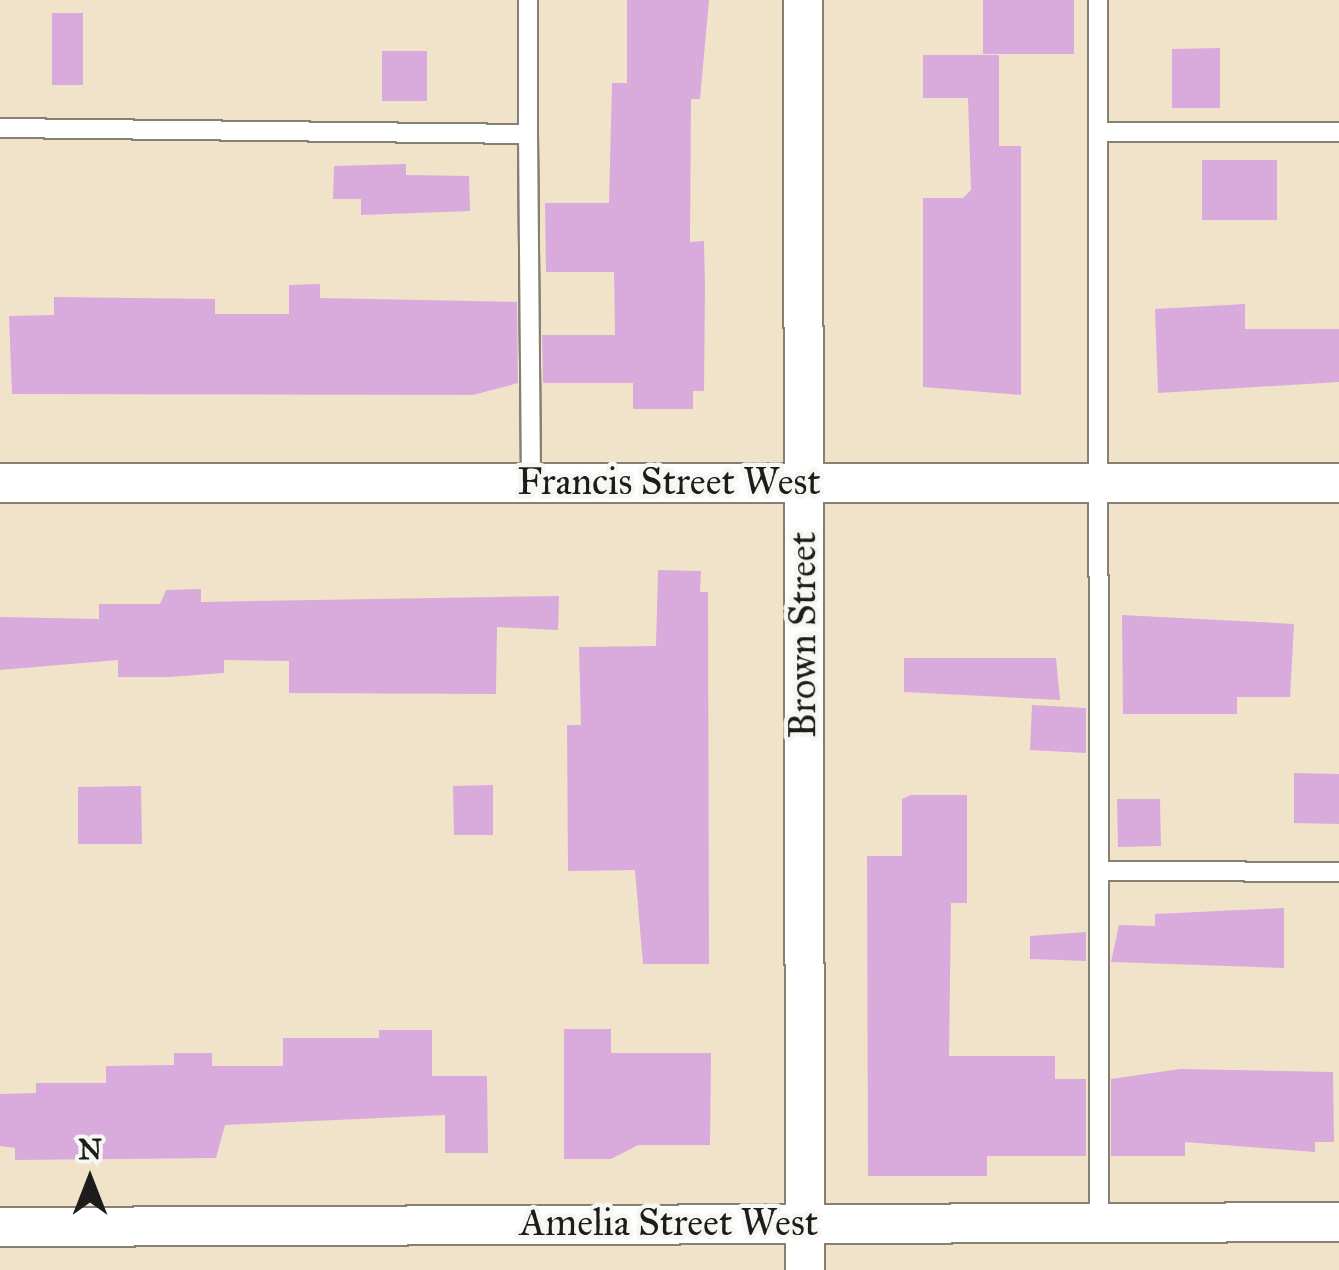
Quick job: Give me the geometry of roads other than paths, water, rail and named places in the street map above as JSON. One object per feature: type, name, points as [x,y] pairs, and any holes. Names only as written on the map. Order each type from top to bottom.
[{"type":"street","name":"Brown Street","points":[[803,0],[806,1270]]},
{"type":"street","name":"Francis Street West","points":[[0,483],[1339,483]]},
{"type":"street","name":"Amelia Street West","points":[[0,1226],[1339,1222]]},
{"type":"lane","points":[[528,0],[531,481]]},
{"type":"lane","points":[[1098,0],[1100,132],[1094,483],[1100,871],[1099,1222]]},
{"type":"lane","points":[[0,128],[528,134]]},
{"type":"lane","points":[[1100,132],[1339,132]]},
{"type":"lane","points":[[1100,871],[1339,872]]}]
